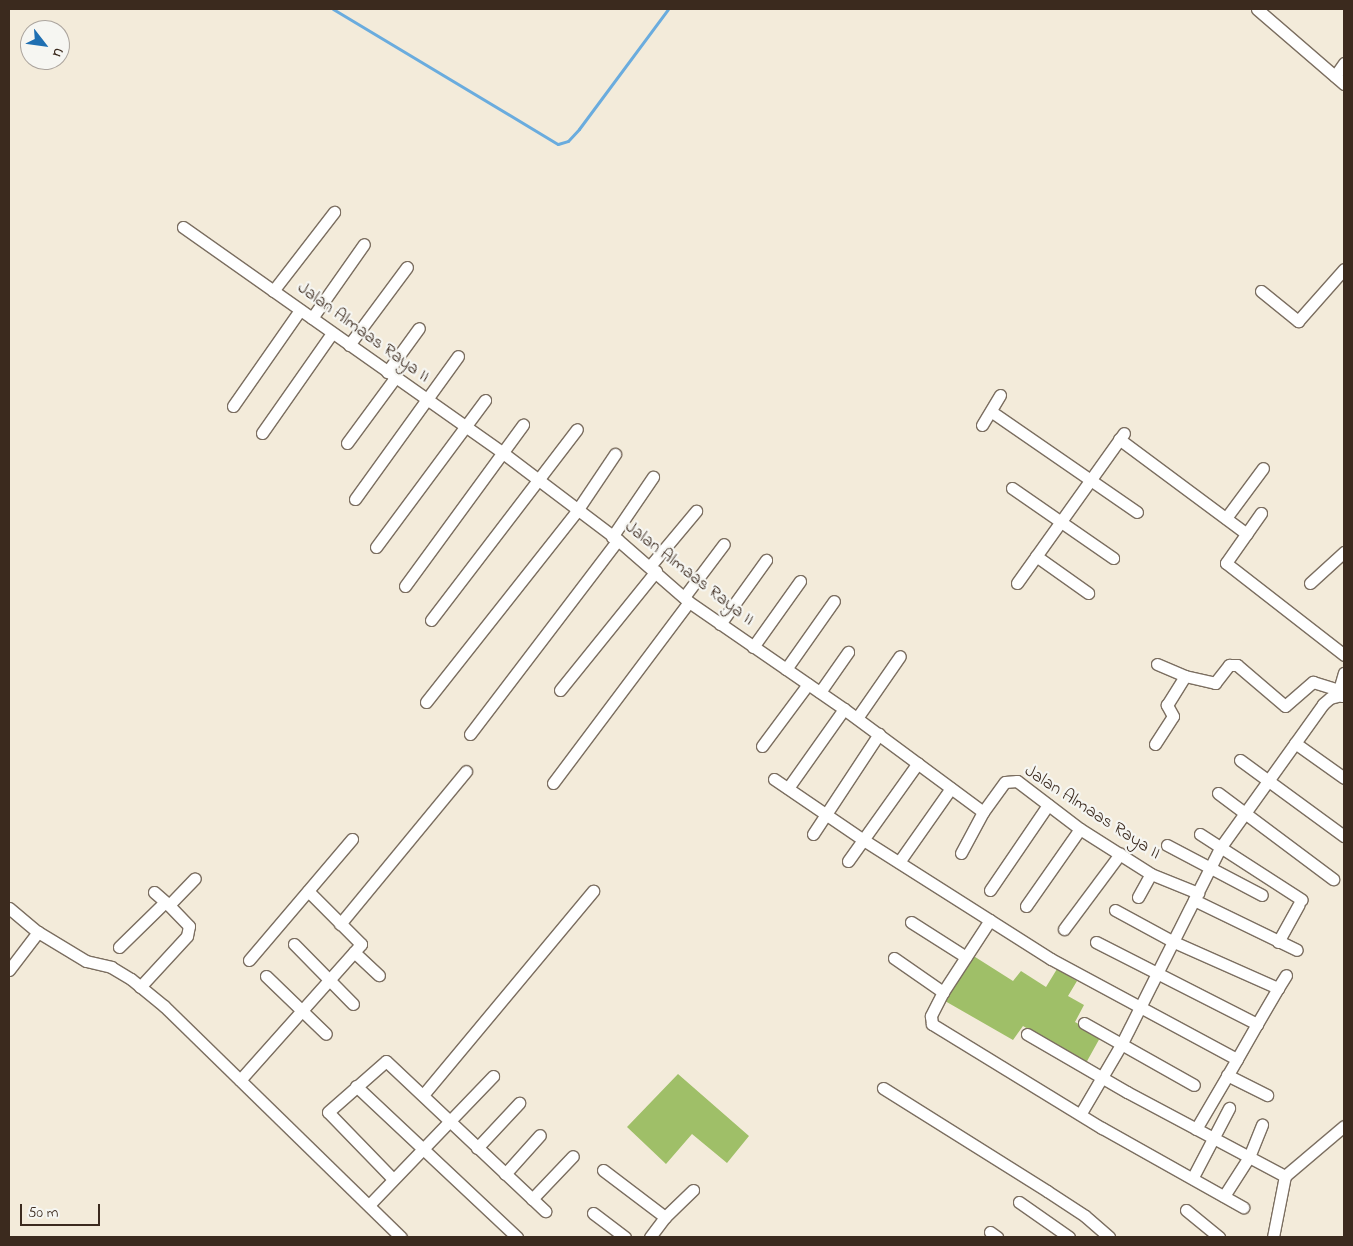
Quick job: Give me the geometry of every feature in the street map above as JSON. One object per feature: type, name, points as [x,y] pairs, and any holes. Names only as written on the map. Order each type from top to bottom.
[{"type":"street","points":[[1264,11],[1344,84]]},
{"type":"street","points":[[1335,76],[1344,63]]},
{"type":"street","points":[[273,291],[334,212]]},
{"type":"street","name":"Jalan Almaas Raya II","points":[[183,226],[464,428],[503,453],[576,512],[653,568],[687,600],[857,718],[984,812],[1010,779],[1017,781],[1080,829],[1151,874],[1278,942],[1297,950]]},
{"type":"street","points":[[312,318],[364,244]]},
{"type":"street","points":[[349,345],[407,266]]},
{"type":"street","points":[[1261,291],[1298,321],[1344,269]]},
{"type":"street","points":[[233,406],[300,310]]},
{"type":"street","points":[[347,443],[419,328]]},
{"type":"street","points":[[262,432],[332,333]]},
{"type":"street","points":[[354,499],[458,356]]},
{"type":"street","points":[[982,425],[992,412],[1000,395]]},
{"type":"street","points":[[376,547],[485,400]]},
{"type":"street","points":[[992,412],[1137,512]]},
{"type":"street","points":[[405,586],[523,425]]},
{"type":"street","points":[[431,620],[539,482],[577,429]]},
{"type":"street","points":[[1017,583],[1121,436],[1247,534]]},
{"type":"street","points":[[426,702],[576,512],[615,454]]},
{"type":"street","points":[[1226,518],[1264,468]]},
{"type":"street","points":[[470,734],[615,539],[653,477]]},
{"type":"street","points":[[1012,488],[1061,520],[1113,558]]},
{"type":"street","points":[[560,690],[696,511]]},
{"type":"street","points":[[1261,513],[1226,563],[1344,655]]},
{"type":"street","points":[[553,784],[687,600],[724,544]]},
{"type":"street","points":[[1310,583],[1344,552]]},
{"type":"street","points":[[1036,556],[1088,593]]},
{"type":"street","points":[[720,624],[766,560]]},
{"type":"street","points":[[753,647],[800,581]]},
{"type":"street","points":[[786,669],[834,600]]},
{"type":"street","points":[[820,692],[848,652]]},
{"type":"street","points":[[857,718],[900,656]]},
{"type":"street","points":[[1157,664],[1185,676],[1216,683],[1229,665],[1237,665],[1285,706],[1313,682],[1342,695]]},
{"type":"street","points":[[1342,695],[1344,673]]},
{"type":"street","points":[[1155,744],[1173,716],[1167,705],[1185,676]]},
{"type":"street","points":[[762,746],[808,684]]},
{"type":"street","points":[[1082,1113],[1103,1078],[1158,974],[1220,848],[1323,704],[1330,698],[1342,695]]},
{"type":"street","points":[[788,788],[844,709]]},
{"type":"street","points":[[813,834],[879,734]]},
{"type":"street","points":[[1296,743],[1344,778]]},
{"type":"street","points":[[1240,760],[1344,836]]},
{"type":"street","points":[[848,861],[918,763]]},
{"type":"street","points":[[340,924],[466,771]]},
{"type":"street","points":[[774,779],[862,839],[1051,960],[1237,1059]]},
{"type":"street","points":[[899,862],[951,788]]},
{"type":"street","points":[[1218,793],[1333,879]]},
{"type":"street","points":[[990,890],[1048,805]]},
{"type":"street","points":[[961,853],[984,812]]},
{"type":"street","points":[[1026,906],[1080,829]]},
{"type":"street","points":[[1200,834],[1300,902],[1278,942]]},
{"type":"street","points":[[249,960],[352,839]]},
{"type":"street","points":[[1167,845],[1262,895]]},
{"type":"street","points":[[1064,929],[1120,854]]},
{"type":"street","points":[[1138,897],[1151,874]]},
{"type":"street","points":[[119,947],[195,878]]},
{"type":"street","points":[[240,1080],[361,944],[308,891]]},
{"type":"street","points":[[422,1096],[593,891]]},
{"type":"street","points":[[140,987],[189,931],[189,926],[154,892]]},
{"type":"street","points":[[9,908],[38,932],[86,961],[111,967],[140,987],[240,1080],[401,1237]]},
{"type":"street","points":[[1115,910],[1174,942],[1278,988]]},
{"type":"street","points":[[990,920],[943,992],[931,1016],[932,1024],[1082,1113],[1102,1128],[1193,1177],[1243,1207]]},
{"type":"street","points":[[911,922],[966,957]]},
{"type":"street","points":[[9,970],[38,932]]},
{"type":"street","points":[[1096,942],[1257,1024]]},
{"type":"street","points":[[294,944],[353,1004]]},
{"type":"street","points":[[354,952],[379,975]]},
{"type":"street","points":[[894,958],[943,992]]},
{"type":"street","points":[[1196,1129],[1286,975]]},
{"type":"street","points":[[266,976],[301,1012],[326,1034]]},
{"type":"street","points":[[1084,1023],[1194,1085]]},
{"type":"street","points":[[1027,1034],[1103,1078],[1285,1176]]},
{"type":"street","points":[[393,1179],[330,1117],[332,1107],[386,1061],[545,1211]]},
{"type":"street","points":[[1227,1075],[1267,1095]]},
{"type":"street","points":[[369,1205],[493,1076]]},
{"type":"street","points":[[356,1086],[421,1150],[517,1237]]},
{"type":"street","points":[[883,1088],[1085,1216],[1109,1237]]},
{"type":"street","points":[[477,1148],[519,1103]]},
{"type":"street","points":[[1193,1177],[1229,1108]]},
{"type":"street","points":[[1224,1196],[1250,1157],[1262,1125]]},
{"type":"street","points":[[1273,1237],[1285,1176],[1344,1126]]},
{"type":"street","points":[[505,1174],[540,1135]]},
{"type":"street","points":[[532,1199],[573,1156]]},
{"type":"street","points":[[603,1170],[665,1217]]},
{"type":"street","points":[[650,1237],[665,1217],[693,1190]]},
{"type":"street","points":[[1020,1202],[1069,1237]]},
{"type":"street","points":[[1186,1210],[1219,1237]]},
{"type":"street","points":[[593,1213],[625,1237]]},
{"type":"green space","points":[[972,955],[1013,981],[1021,971],[1046,987],[1057,969],[1077,981],[1068,996],[1084,1005],[1075,1022],[1101,1036],[1086,1063],[1023,1026],[1013,1040],[945,1001]]},
{"type":"green space","points":[[678,1074],[749,1136],[727,1163],[692,1134],[666,1164],[627,1127]]},
{"type":"waterway","points":[[333,9],[558,144],[568,141],[579,129],[668,9]]}]
